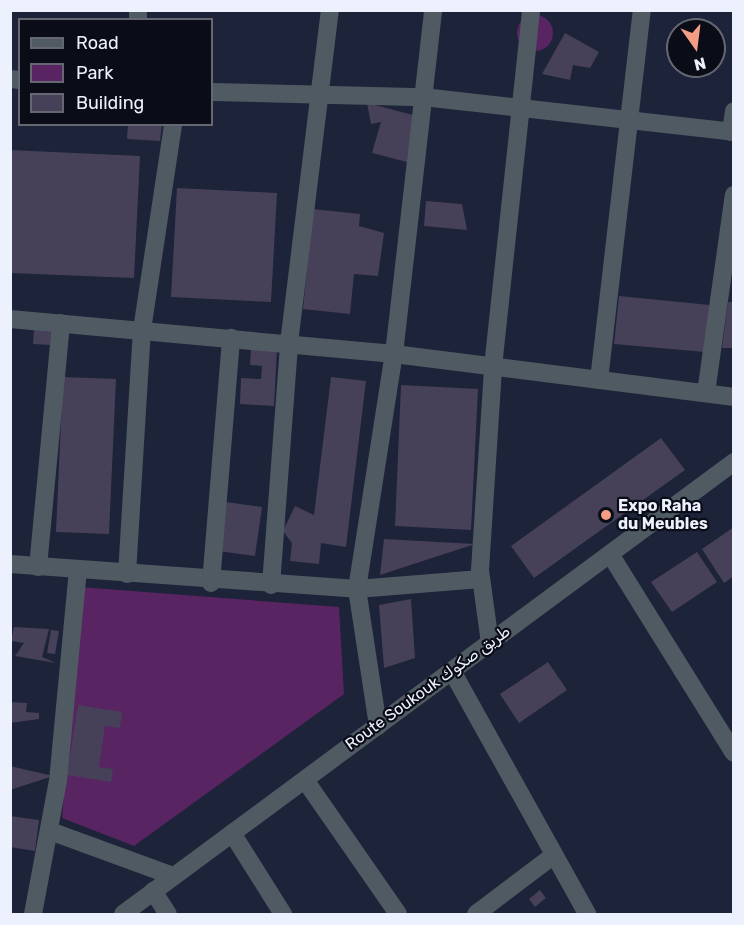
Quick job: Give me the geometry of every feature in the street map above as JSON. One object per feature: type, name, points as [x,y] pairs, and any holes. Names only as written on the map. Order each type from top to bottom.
[{"type":"street","points":[[271,585],[289,343],[330,10]]},
{"type":"street","points":[[378,726],[357,589],[394,354],[433,10]]},
{"type":"street","points":[[490,643],[481,579],[493,367],[531,10]]},
{"type":"street","points":[[599,380],[626,120],[642,10]]},
{"type":"street","points":[[213,92],[423,97],[732,132],[734,111]]},
{"type":"street","points":[[127,574],[142,330],[173,126]]},
{"type":"street","points":[[706,393],[734,195]]},
{"type":"street","points":[[10,319],[394,354],[734,397]]},
{"type":"street","points":[[38,567],[61,323]]},
{"type":"street","points":[[211,582],[231,338]]},
{"type":"street","name":"Route Soukouk طريق صكوك","points":[[123,915],[734,462]]},
{"type":"street","points":[[610,554],[734,753]]},
{"type":"street","points":[[10,564],[211,582],[357,589],[481,579]]},
{"type":"street","points":[[33,915],[51,831],[78,571]]},
{"type":"street","points":[[452,671],[587,915]]},
{"type":"street","points":[[305,780],[398,915]]},
{"type":"street","points":[[51,831],[173,876]]},
{"type":"street","points":[[232,833],[283,915]]},
{"type":"street","points":[[476,915],[554,855]]},
{"type":"street","points":[[153,891],[168,915]]},
{"type":"green space","points":[[535,15],[548,20],[553,33],[548,46],[535,51],[522,46],[517,33],[522,20]]},
{"type":"green space","points":[[80,587],[339,607],[344,694],[134,846],[62,818]]},
{"type":"building","points":[[565,33],[599,52],[590,68],[573,65],[570,80],[542,74]]},
{"type":"building","points":[[367,103],[413,115],[407,162],[372,153],[381,122],[371,124]]},
{"type":"building","points":[[128,126],[162,126],[160,141],[127,139]]},
{"type":"building","points":[[10,150],[140,156],[134,278],[10,273]]},
{"type":"building","points":[[177,188],[277,193],[271,302],[171,297]]},
{"type":"building","points":[[426,201],[462,204],[467,230],[424,226]]},
{"type":"building","points":[[313,209],[360,214],[359,226],[384,233],[378,276],[354,274],[350,314],[303,309]]},
{"type":"building","points":[[619,296],[710,305],[705,352],[614,344]]},
{"type":"building","points":[[728,302],[734,302],[734,348],[722,348]]},
{"type":"building","points":[[34,330],[54,332],[52,345],[33,344]]},
{"type":"building","points":[[251,347],[277,349],[274,406],[240,404],[241,378],[261,379],[262,366],[250,365]]},
{"type":"building","points":[[63,377],[116,379],[109,534],[56,532]]},
{"type":"building","points":[[331,377],[366,381],[346,547],[321,543],[319,564],[290,561],[292,543],[283,531],[295,506],[314,515]]},
{"type":"building","points":[[401,385],[478,389],[471,530],[395,526]]},
{"type":"building","points":[[661,438],[685,470],[534,578],[511,546]]},
{"type":"building","points":[[226,502],[262,507],[255,556],[218,551]]},
{"type":"building","points":[[734,527],[734,576],[724,583],[702,549]]},
{"type":"building","points":[[384,539],[475,544],[380,575]]},
{"type":"building","points":[[697,552],[717,582],[672,612],[651,582]]},
{"type":"building","points":[[411,599],[415,658],[384,668],[379,605]]},
{"type":"building","points":[[14,627],[49,629],[42,657],[56,663],[15,656],[24,643],[11,641]]},
{"type":"building","points":[[51,630],[59,631],[55,654],[47,653]]},
{"type":"building","points":[[548,662],[567,690],[519,723],[500,694]]},
{"type":"building","points":[[11,702],[27,703],[26,712],[39,713],[39,719],[10,723]]},
{"type":"building","points":[[78,705],[122,712],[120,728],[105,726],[99,767],[113,769],[111,782],[67,775]]},
{"type":"building","points":[[10,766],[53,776],[10,790]]},
{"type":"building","points":[[10,816],[39,820],[35,851],[10,847]]},
{"type":"building","points":[[540,890],[546,898],[535,907],[529,899]]},
{"type":"place","name":"Expo Raha du Meubles","points":[[606,515]]}]
